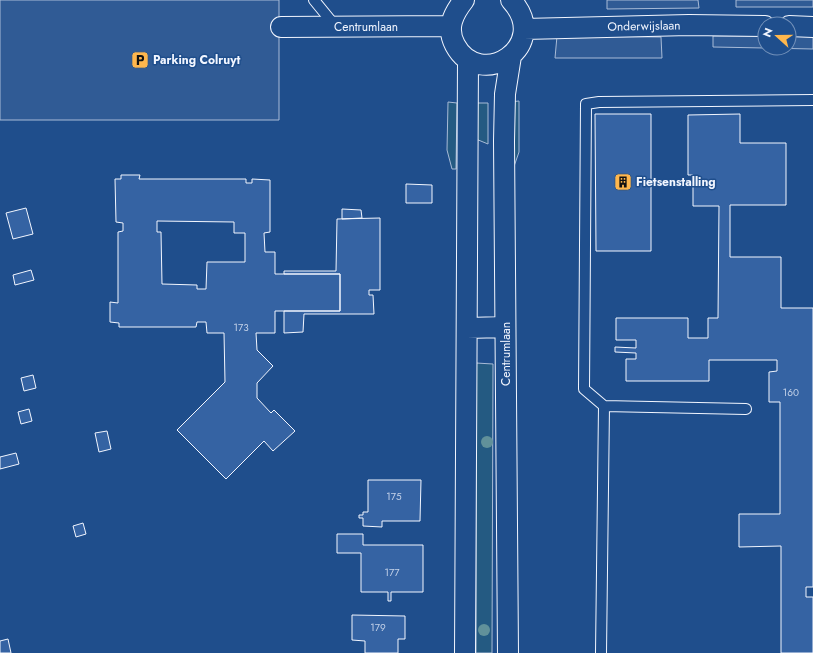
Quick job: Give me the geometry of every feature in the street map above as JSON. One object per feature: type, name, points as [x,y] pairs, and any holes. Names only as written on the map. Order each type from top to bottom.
[{"type":"street","points":[[464,0],[453,14],[450,26],[452,40],[458,50],[468,60],[479,64],[492,65],[511,56]]},
{"type":"street","points":[[511,0],[518,8],[522,17],[524,29]]},
{"type":"street","name":"Onderwijslaan","points":[[524,29],[689,25],[757,26]]},
{"type":"street","name":"Centrumlaan","points":[[281,27],[450,26]]},
{"type":"street","points":[[797,26],[813,27]]},
{"type":"street","name":"Centrumlaan","points":[[508,653],[505,327],[505,102],[511,56],[521,42],[524,29]]},
{"type":"street","points":[[465,653],[468,60]]},
{"type":"street","points":[[467,328],[505,327]]},
{"type":"lane","points":[[314,0],[336,27]]},
{"type":"lane","points":[[746,409],[604,406],[584,389],[586,104],[599,102],[813,100]]},
{"type":"lane","points":[[601,653],[604,406]]},
{"type":"shaded area","name":"Parking Colruyt","points":[[0,0],[279,0],[279,120],[0,120]]},
{"type":"shaded area","points":[[607,0],[698,0],[699,8],[607,9]]},
{"type":"shaded area","points":[[736,0],[813,0],[813,7],[736,7]]},
{"type":"shaded area","points":[[557,36],[661,37],[662,58],[555,58]]},
{"type":"shaded area","points":[[713,36],[757,36],[757,48],[713,47]]},
{"type":"shaded area","points":[[797,36],[813,36],[813,49],[797,49]]},
{"type":"shaded area","points":[[519,101],[519,152],[511,175],[509,102]]},
{"type":"shaded area","points":[[448,102],[457,103],[456,169],[452,169],[447,150]]},
{"type":"shaded area","points":[[471,103],[488,103],[488,144],[471,137]]},
{"type":"shaded area","points":[[476,363],[493,364],[492,653],[476,653]]},
{"type":"building","name":"Fietsenstalling","points":[[595,114],[651,114],[651,251],[596,251]]},
{"type":"building","points":[[740,114],[740,143],[786,143],[786,205],[730,205],[730,257],[781,257],[781,308],[813,308],[813,587],[806,587],[806,597],[813,597],[813,653],[781,653],[781,546],[739,547],[739,514],[780,514],[780,402],[769,402],[769,372],[777,371],[777,360],[709,360],[709,381],[626,381],[626,359],[636,359],[636,353],[615,352],[615,347],[636,348],[636,340],[616,340],[616,318],[688,318],[688,338],[708,338],[708,318],[718,318],[719,206],[693,206],[693,175],[688,175],[688,115]]},
{"type":"building","points":[[121,175],[140,175],[139,179],[246,179],[246,183],[252,183],[252,179],[270,180],[270,232],[264,233],[265,252],[275,252],[275,274],[340,274],[340,311],[275,311],[275,333],[256,333],[257,350],[273,366],[257,383],[257,398],[271,413],[274,410],[295,431],[273,451],[264,441],[226,479],[177,430],[225,382],[224,333],[207,333],[206,322],[197,322],[196,327],[119,327],[119,323],[110,322],[110,302],[118,303],[118,232],[123,231],[123,223],[116,222],[115,179],[121,179]],"holes":[[[157,221],[234,222],[234,233],[245,233],[245,262],[207,262],[206,289],[197,289],[197,285],[162,284],[161,232],[157,232]]]},
{"type":"building","points":[[406,184],[432,185],[432,203],[406,203]]},
{"type":"building","points":[[26,208],[33,234],[13,239],[6,213]]},
{"type":"building","points":[[342,209],[361,210],[362,218],[342,219]]},
{"type":"building","points":[[380,218],[380,290],[369,290],[369,295],[373,295],[374,314],[304,314],[303,332],[284,333],[284,311],[340,311],[340,274],[284,274],[284,271],[336,271],[337,219]]},
{"type":"building","points":[[31,270],[34,280],[15,285],[13,275]]},
{"type":"building","points":[[33,375],[36,388],[24,391],[21,378]]},
{"type":"building","points":[[29,409],[32,421],[21,424],[18,412]]},
{"type":"building","points":[[107,431],[111,449],[99,452],[95,433]]},
{"type":"building","points":[[16,453],[19,464],[0,469],[0,457]]},
{"type":"building","points":[[368,480],[421,480],[420,521],[382,521],[382,527],[363,526],[363,518],[359,518],[359,515],[363,515],[363,512],[368,512]]},
{"type":"building","points":[[83,523],[86,534],[76,537],[73,526]]},
{"type":"building","points":[[337,534],[363,534],[363,545],[423,545],[423,592],[391,592],[391,601],[388,601],[388,592],[361,592],[361,553],[337,553]]},
{"type":"building","points":[[352,615],[405,616],[405,639],[398,639],[398,653],[365,653],[365,641],[352,640]]},
{"type":"building","points":[[8,639],[11,653],[0,653],[0,641]]},
{"type":"place","name":"Parking Colruyt","points":[[140,60]]},
{"type":"place","name":"Fietsenstalling","points":[[623,182]]}]
